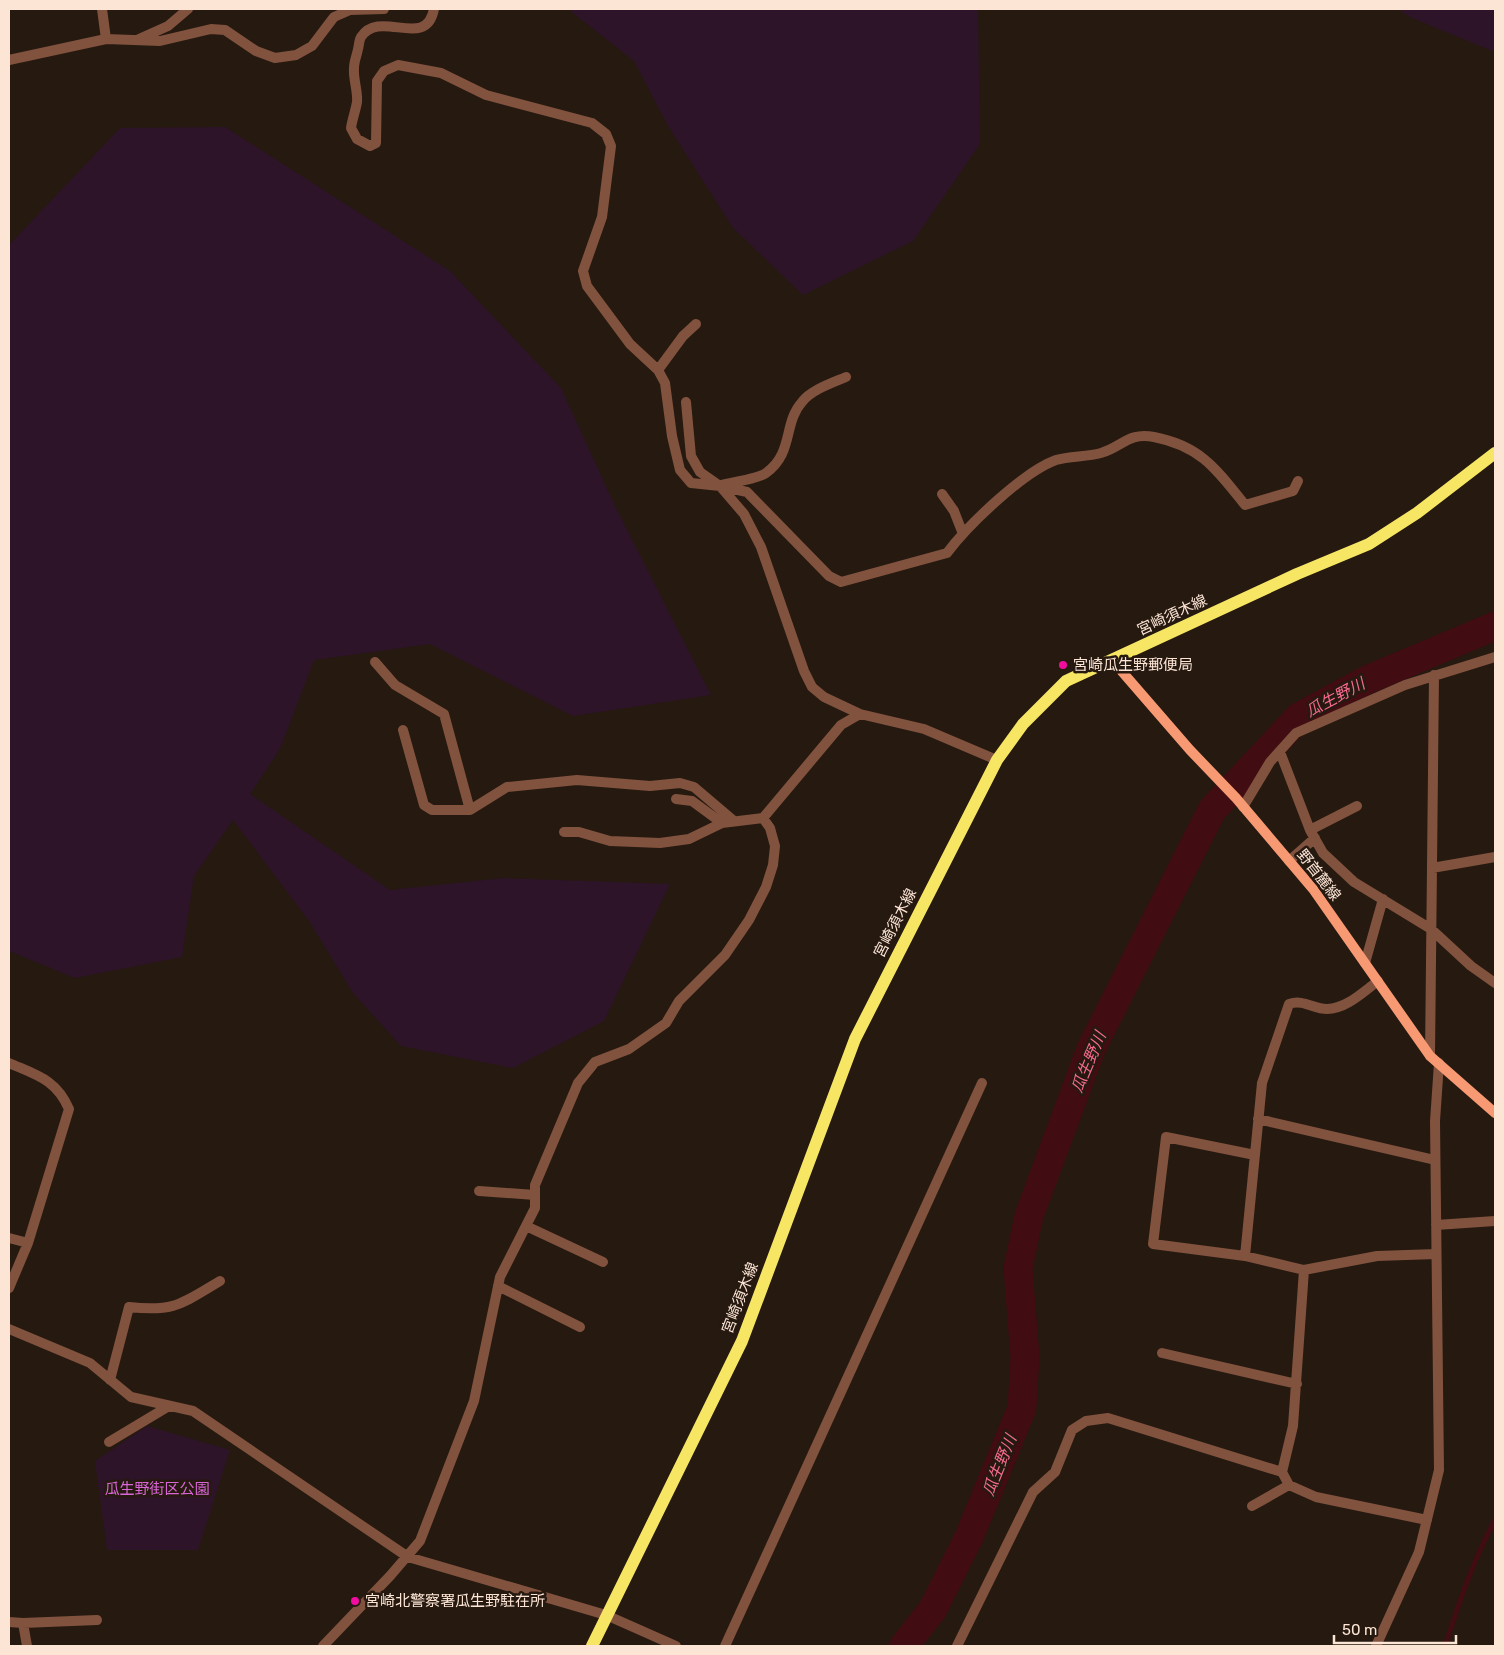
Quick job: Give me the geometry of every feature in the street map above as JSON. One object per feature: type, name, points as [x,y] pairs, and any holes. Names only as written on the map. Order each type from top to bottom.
[{"type":"main road","name":"宮崎須木線","points":[[592,1646],[742,1341],[855,1039],[997,760],[1023,724],[1066,682],[1368,544],[1417,512],[1495,453]]},
{"type":"main road","name":"野首麓線","points":[[1112,660],[1190,750],[1236,798],[1313,889],[1430,1056],[1495,1113]]},
{"type":"street","points":[[102,9],[106,39]]},
{"type":"street","points":[[136,40],[168,26],[188,9]]},
{"type":"street","points":[[9,60],[106,39],[160,42],[211,30],[225,30],[256,51],[275,58],[296,55],[312,46],[334,17],[350,10],[384,9]]},
{"type":"street","points":[[434,9],[432,17],[422,27],[404,30],[389,25],[376,26],[361,37],[354,67],[357,104],[353,111],[351,128],[358,138],[370,146],[376,143],[376,82],[384,71],[398,65],[441,73],[486,94],[592,123],[606,134],[611,146],[602,218],[583,271],[587,286],[630,344],[658,370],[665,383],[672,436],[680,470],[691,483],[720,486],[747,492],[829,576],[842,582],[947,553],[963,534],[1023,479],[1056,460],[1103,452],[1130,436],[1153,436],[1187,448],[1211,463],[1245,505],[1293,491],[1298,481]]},
{"type":"street","points":[[658,370],[683,336],[696,324]]},
{"type":"street","points":[[720,486],[764,475],[778,462],[783,454],[792,421],[802,401],[825,386],[846,377]]},
{"type":"street","points":[[686,402],[691,456],[700,472],[720,486],[744,514],[761,547],[804,671],[812,687],[824,697],[860,714],[924,729],[997,760]]},
{"type":"street","points":[[942,494],[954,511],[963,534]]},
{"type":"street","points":[[1243,807],[1270,762],[1296,733],[1434,674],[1495,657]]},
{"type":"street","points":[[375,662],[395,685],[444,714],[470,810]]},
{"type":"street","points":[[1430,1056],[1434,674]]},
{"type":"street","points":[[564,832],[579,832],[610,841],[660,842],[689,840],[722,822],[763,818],[841,725],[860,714]]},
{"type":"street","points":[[403,730],[424,805],[432,810],[470,810],[507,787],[577,780],[650,786],[680,783],[694,787],[734,821]]},
{"type":"street","points":[[1280,752],[1312,834],[1323,853],[1354,882],[1431,929],[1471,966],[1495,983]]},
{"type":"street","points":[[676,799],[692,801],[722,822]]},
{"type":"street","points":[[1289,861],[1312,834],[1357,806]]},
{"type":"street","points":[[323,1646],[408,1557],[420,1541],[474,1401],[500,1277],[535,1208],[535,1185],[578,1083],[595,1062],[629,1049],[666,1023],[679,1001],[725,955],[749,920],[766,887],[773,865],[775,846],[770,828],[763,818]]},
{"type":"street","points":[[1432,868],[1495,857]]},
{"type":"street","points":[[1365,963],[1383,899]]},
{"type":"street","points":[[1244,1256],[1262,1083],[1289,1004],[1298,1001],[1326,1009],[1344,1006],[1378,981]]},
{"type":"street","points":[[9,1063],[46,1079],[62,1094],[69,1109],[28,1244],[9,1288]]},
{"type":"street","points":[[1376,1646],[1419,1552],[1439,1470],[1435,1121],[1439,1064]]},
{"type":"street","points":[[725,1646],[982,1083]]},
{"type":"street","points":[[1258,1118],[1435,1160]]},
{"type":"street","points":[[1255,1154],[1166,1137],[1153,1244],[1244,1256],[1304,1270],[1377,1256],[1436,1254]]},
{"type":"street","points":[[479,1191],[535,1195]]},
{"type":"street","points":[[1436,1225],[1495,1221]]},
{"type":"street","points":[[526,1226],[603,1262]]},
{"type":"street","points":[[9,1238],[28,1244]]},
{"type":"street","points":[[1304,1270],[1293,1426],[1282,1472],[1289,1486],[1316,1497],[1427,1520]]},
{"type":"street","points":[[110,1380],[129,1307],[158,1310],[180,1305],[220,1280]]},
{"type":"street","points":[[498,1286],[580,1327]]},
{"type":"street","points":[[9,1329],[90,1363],[131,1397],[193,1411],[408,1557],[606,1615],[676,1646]]},
{"type":"street","points":[[1162,1353],[1297,1384]]},
{"type":"street","points":[[109,1442],[169,1406]]},
{"type":"street","points":[[957,1646],[1032,1492],[1055,1472],[1072,1430],[1086,1421],[1108,1418],[1282,1472]]},
{"type":"street","points":[[1252,1506],[1289,1486]]},
{"type":"street","points":[[9,1622],[97,1620]]},
{"type":"street","points":[[23,1623],[27,1646]]},
{"type":"green space","points":[[568,9],[978,9],[980,144],[913,241],[803,295],[733,228],[668,126],[634,61]]},
{"type":"green space","points":[[1397,9],[1495,9],[1495,52],[1412,18]]},
{"type":"green space","points":[[225,127],[450,271],[561,388],[615,506],[711,695],[573,716],[430,644],[314,660],[280,749],[250,794],[390,890],[504,878],[670,884],[604,1021],[513,1068],[401,1046],[353,993],[309,921],[233,820],[194,876],[182,957],[75,978],[9,951],[9,245],[120,128]]},
{"type":"green space","name":"瓜生野街区公園","points":[[147,1426],[230,1450],[198,1550],[107,1550],[95,1461]]},
{"type":"waterway","name":"瓜生野川","points":[[904,1646],[933,1609],[969,1537],[1022,1408],[1025,1357],[1018,1268],[1029,1216],[1091,1049],[1212,810],[1299,717],[1369,679],[1495,626]]},
{"type":"waterway","points":[[1445,1646],[1473,1566],[1495,1520]]},
{"type":"place","name":"宮崎瓜生野郵便局","points":[[1063,665]]},
{"type":"place","name":"宮崎北警察署瓜生野駐在所","points":[[355,1601]]}]
